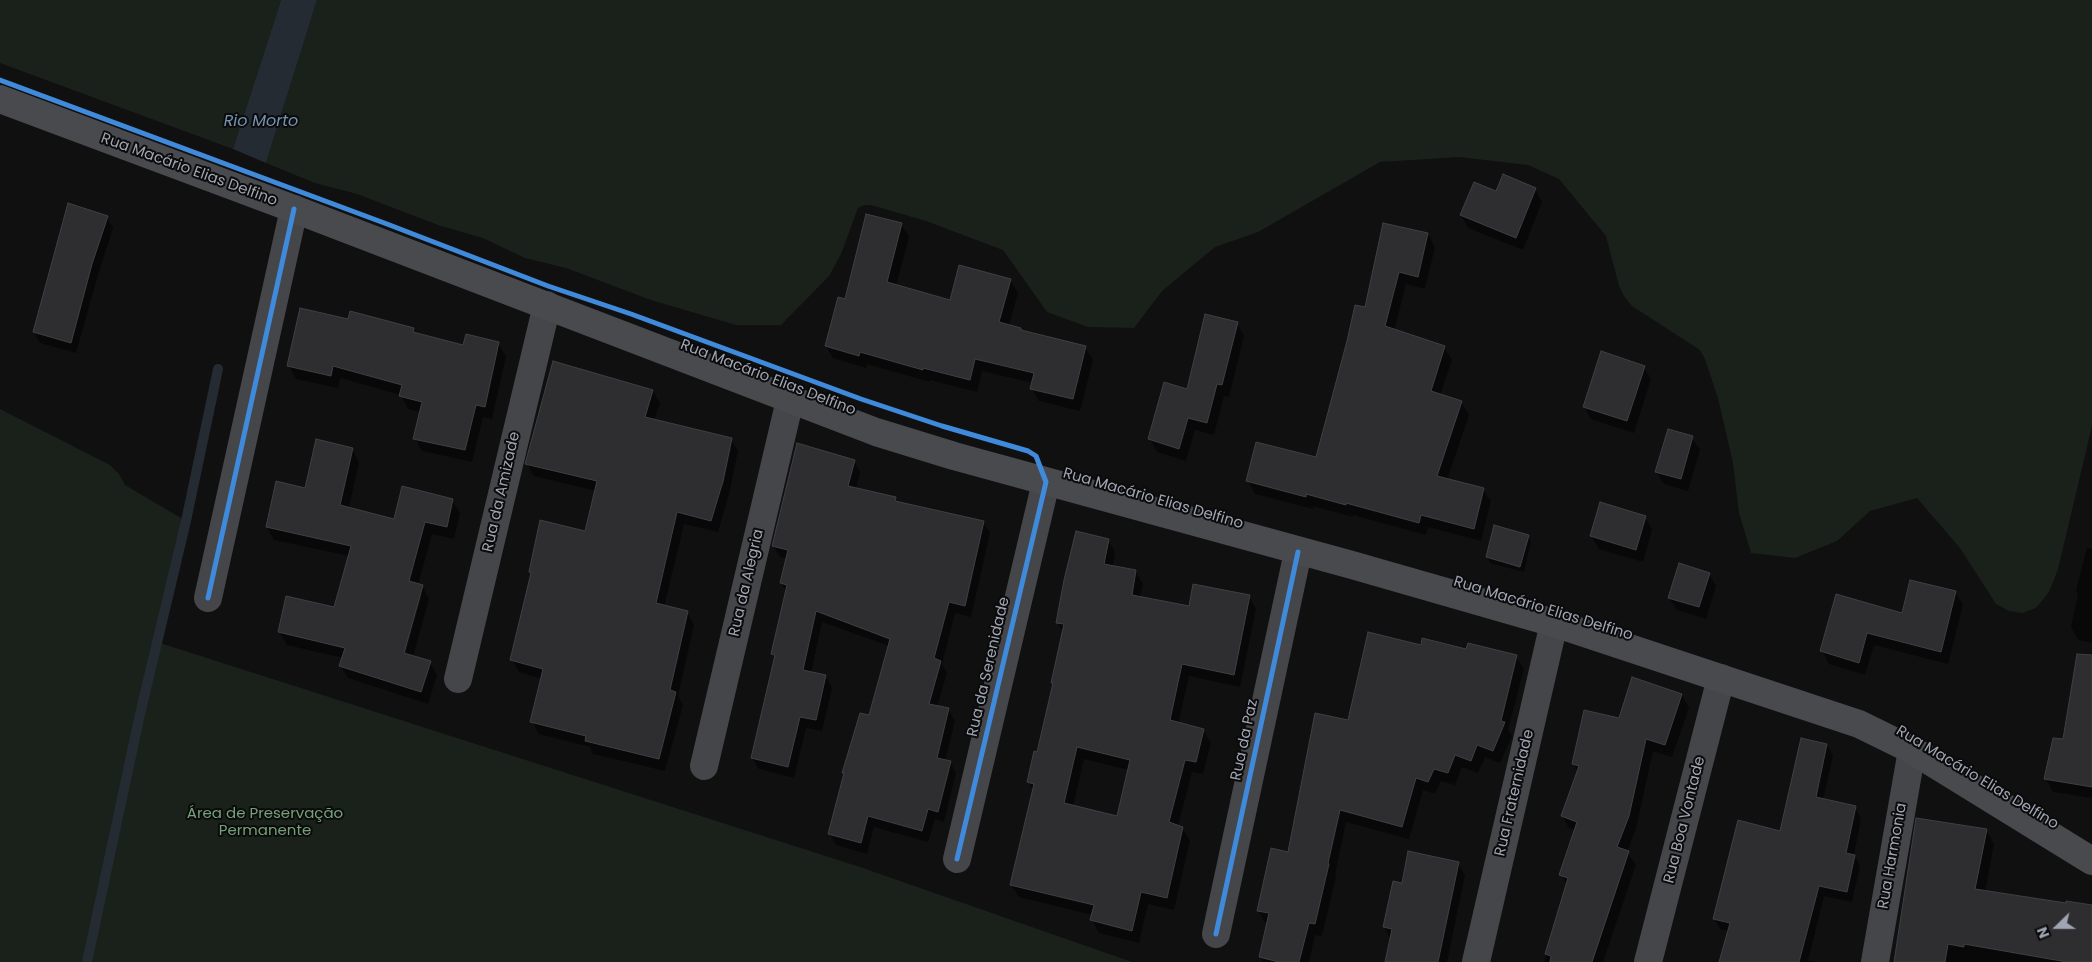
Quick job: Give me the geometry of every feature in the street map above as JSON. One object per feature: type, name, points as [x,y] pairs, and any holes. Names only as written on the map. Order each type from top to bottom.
[{"type":"main road","name":"Rua Macário Elias Delfino","points":[[0,99],[294,209],[876,432],[1046,482],[1298,552],[1352,565],[1554,623],[1859,724],[1912,750],[2092,862]]},
{"type":"street","points":[[208,598],[294,209]]},
{"type":"street","name":"Rua da Amizade","points":[[458,679],[546,305]]},
{"type":"street","name":"Rua da Alegria","points":[[704,766],[790,400]]},
{"type":"street","name":"Rua da Serenidade","points":[[957,859],[1046,482]]},
{"type":"street","name":"Rua da Paz","points":[[1216,934],[1298,552]]},
{"type":"street","name":"Rua Fraternidade","points":[[1476,962],[1554,623]]},
{"type":"street","name":"Rua Boa Vontade","points":[[1648,962],[1721,678]]},
{"type":"street","name":"Rua Harmonia","points":[[1875,962],[1912,750]]},
{"type":"green space","points":[[0,0],[281,0],[233,149],[0,63]]},
{"type":"green space","points":[[317,0],[2092,0],[2092,426],[2058,569],[2049,592],[2036,608],[2022,613],[2009,611],[1996,604],[1960,548],[1917,498],[1870,511],[1837,541],[1795,558],[1751,553],[1739,513],[1733,463],[1718,398],[1705,359],[1700,350],[1632,306],[1619,286],[1606,236],[1559,179],[1528,165],[1459,157],[1380,162],[1258,232],[1215,247],[1162,291],[1134,328],[1088,327],[1047,312],[1003,250],[926,221],[871,205],[864,205],[858,208],[841,254],[829,276],[781,325],[736,325],[651,300],[566,268],[525,258],[483,238],[441,226],[357,194],[315,183],[266,163]]},
{"type":"green space","name":"Área de Preservação Permanente","points":[[0,409],[110,465],[119,474],[125,485],[186,521],[157,642],[860,867],[1132,962],[0,962]]},
{"type":"water","name":"Rio Morto","points":[[281,0],[317,0],[266,163],[233,149]]},
{"type":"building","points":[[1503,174],[1536,188],[1516,238],[1460,215],[1474,182],[1496,191]]},
{"type":"building","points":[[68,203],[108,216],[92,264],[71,343],[33,332]]},
{"type":"building","points":[[866,214],[902,223],[887,282],[950,300],[959,265],[1011,279],[999,322],[1021,328],[1021,330],[1086,346],[1073,399],[1030,389],[1034,373],[975,359],[970,380],[923,368],[923,370],[860,352],[859,356],[825,346],[838,297],[845,299]]},
{"type":"building","points":[[1383,223],[1428,233],[1418,277],[1399,272],[1385,326],[1445,346],[1431,391],[1462,401],[1437,476],[1484,488],[1474,529],[1421,515],[1419,523],[1346,503],[1346,505],[1306,494],[1306,497],[1246,481],[1256,442],[1316,457],[1355,305],[1365,307]]},
{"type":"building","points":[[300,308],[348,319],[350,311],[414,328],[413,332],[463,345],[466,334],[499,342],[485,407],[476,405],[465,450],[413,439],[422,402],[399,396],[402,385],[333,366],[331,376],[287,366]]},
{"type":"building","points":[[1205,314],[1238,322],[1222,385],[1217,384],[1207,423],[1188,418],[1179,449],[1148,439],[1164,382],[1187,389]]},
{"type":"building","points":[[1601,351],[1645,366],[1627,421],[1583,407]]},
{"type":"building","points":[[553,361],[653,390],[645,417],[732,438],[723,481],[711,521],[677,512],[656,603],[688,611],[670,690],[676,692],[659,759],[585,741],[586,736],[530,722],[543,669],[510,660],[531,573],[529,572],[540,520],[585,531],[597,481],[525,464]]},
{"type":"building","points":[[1668,429],[1693,436],[1681,479],[1655,472]]},
{"type":"building","points":[[316,439],[353,448],[340,505],[394,519],[402,486],[453,499],[447,527],[425,522],[409,581],[423,585],[404,653],[431,661],[421,692],[339,666],[345,648],[278,632],[286,596],[334,607],[351,546],[266,527],[276,481],[305,488]]},
{"type":"building","points":[[797,443],[855,460],[848,486],[896,497],[895,501],[984,521],[965,606],[949,602],[934,658],[941,661],[929,704],[949,708],[937,758],[951,761],[938,812],[928,809],[922,831],[868,816],[861,843],[828,834],[844,773],[842,773],[860,713],[869,715],[890,639],[816,611],[803,670],[826,675],[816,720],[800,717],[788,767],[751,758],[775,655],[771,654],[787,585],[780,583],[788,550],[772,546]]},
{"type":"building","points":[[1600,502],[1646,516],[1636,550],[1590,536]]},
{"type":"building","points":[[1494,525],[1529,535],[1520,567],[1486,557]]},
{"type":"building","points":[[1076,531],[1109,539],[1104,564],[1136,570],[1132,595],[1189,606],[1193,584],[1250,595],[1234,675],[1182,664],[1170,720],[1204,729],[1196,762],[1185,760],[1169,822],[1183,827],[1167,898],[1141,892],[1132,931],[1090,920],[1094,905],[1010,885],[1034,784],[1027,782],[1034,751],[1037,752],[1064,624],[1056,623]],"holes":[[[1077,747],[1130,760],[1117,816],[1064,803]]]},
{"type":"building","points":[[1679,563],[1710,573],[1699,607],[1668,598]]},
{"type":"building","points":[[1910,580],[1956,591],[1941,652],[1867,633],[1859,663],[1820,651],[1836,594],[1902,613]]},
{"type":"building","points":[[1368,632],[1421,645],[1422,638],[1466,649],[1468,643],[1517,655],[1501,721],[1505,722],[1493,751],[1477,745],[1471,761],[1455,755],[1448,773],[1434,769],[1428,782],[1416,778],[1402,827],[1340,810],[1315,924],[1309,923],[1299,962],[1279,962],[1259,957],[1269,913],[1257,911],[1271,848],[1288,852],[1315,713],[1348,720]]},
{"type":"building","points":[[2077,654],[2092,655],[2092,787],[2044,779],[2053,738],[2063,739]]},
{"type":"building","points":[[1632,677],[1682,694],[1665,745],[1646,739],[1629,816],[1617,847],[1629,851],[1592,962],[1550,962],[1551,956],[1545,954],[1568,878],[1559,875],[1577,822],[1561,816],[1579,766],[1572,764],[1584,710],[1619,718]]},
{"type":"building","points":[[1801,738],[1827,744],[1816,797],[1856,806],[1846,853],[1855,855],[1847,892],[1819,886],[1799,962],[1719,962],[1730,923],[1713,919],[1738,820],[1780,831]]},
{"type":"building","points":[[1916,818],[1987,829],[1975,889],[2066,903],[2066,901],[2092,905],[2092,962],[2067,962],[1964,944],[1964,947],[1948,944],[1945,962],[1894,962]]},
{"type":"building","points":[[1408,851],[1459,862],[1438,962],[1385,962],[1392,929],[1383,927],[1393,881],[1402,883]]},
{"type":"waterway","points":[[87,962],[140,714],[186,521],[218,369]]},
{"type":"cycle path","points":[[0,80],[548,286],[631,314],[861,399],[942,426],[1028,451],[1036,456],[1046,482],[957,859]]},
{"type":"cycle path","points":[[208,598],[294,209]]},
{"type":"cycle path","points":[[1216,934],[1298,552]]}]
